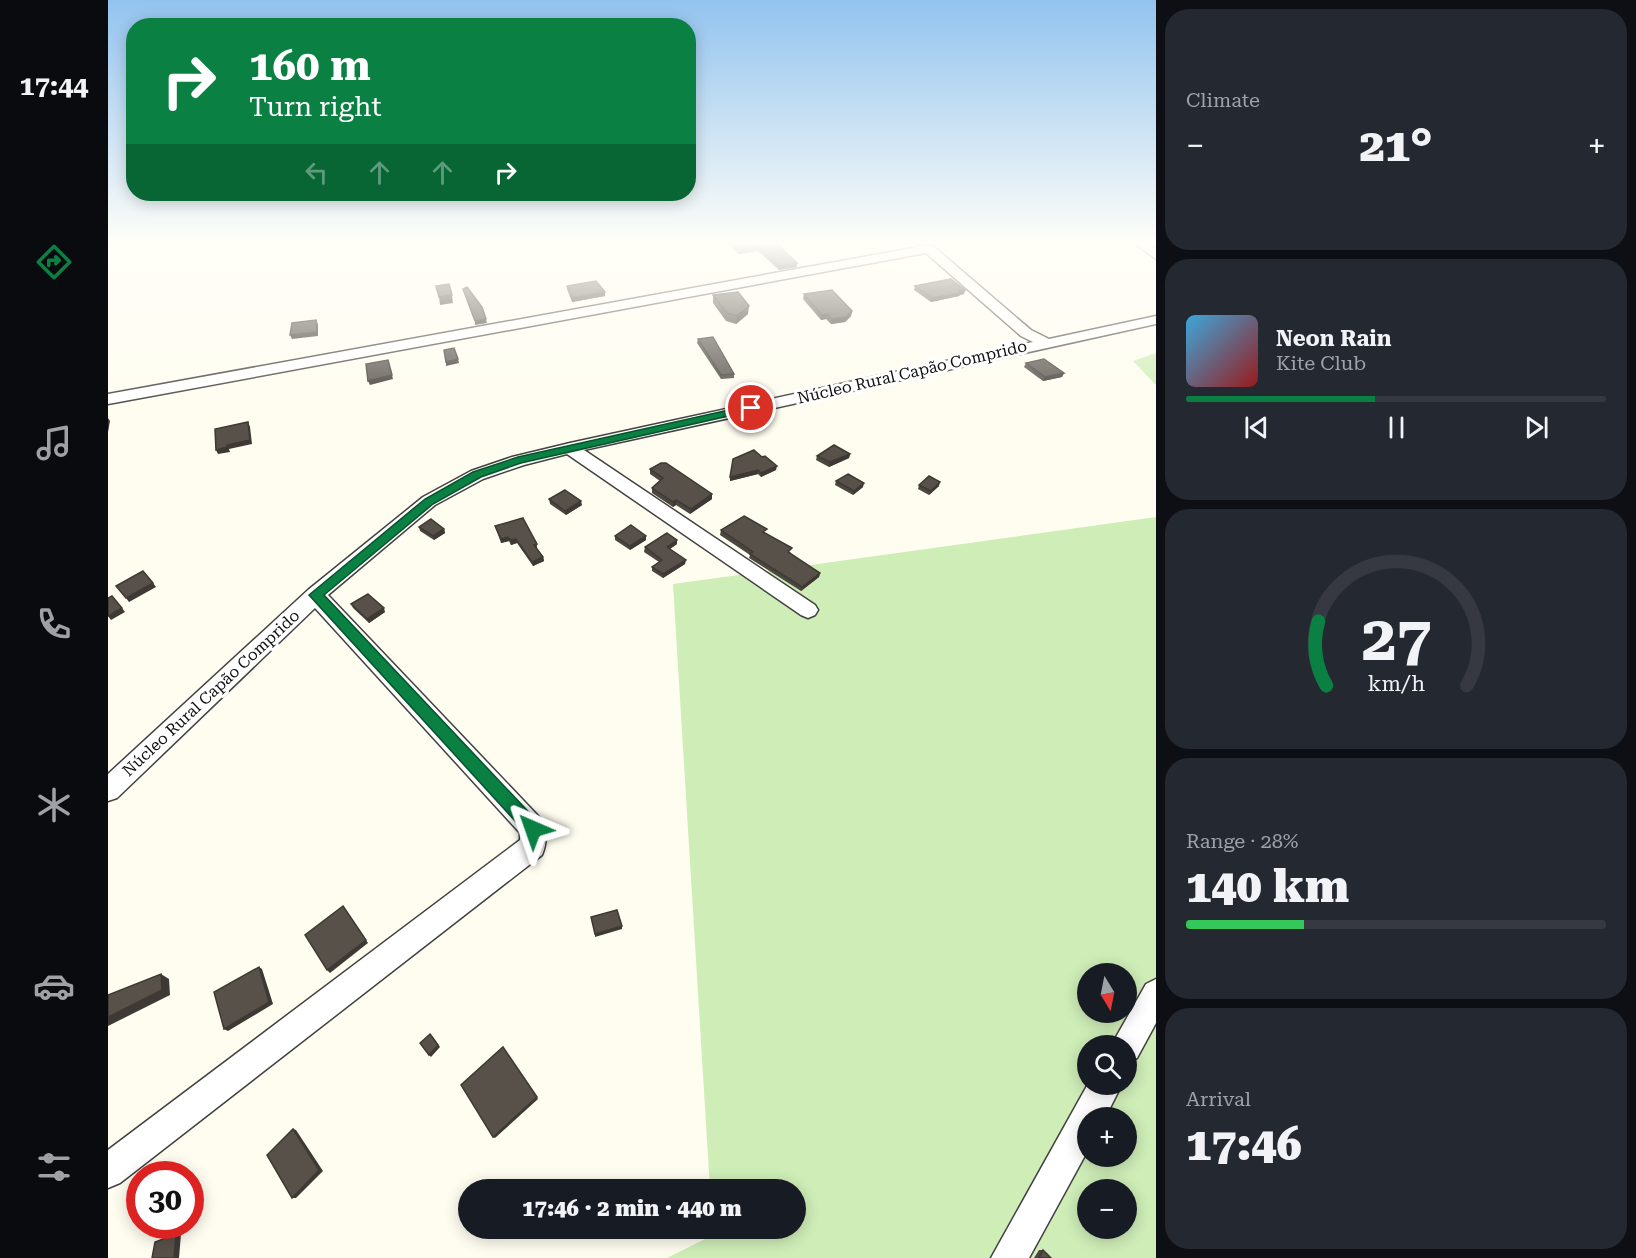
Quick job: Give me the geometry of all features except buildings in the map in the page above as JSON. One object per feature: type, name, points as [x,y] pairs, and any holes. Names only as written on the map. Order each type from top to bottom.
[{"type":"street","points":[[108,399],[218,383],[669,301]]},
{"type":"street","points":[[989,301],[1026,333],[1045,342]]},
{"type":"street","name":"Núcleo Rural Capão Comprido","points":[[108,790],[315,595],[429,501],[477,475],[518,460],[570,448],[1045,342],[1156,320]]},
{"type":"street","points":[[108,408],[218,383]]},
{"type":"street","points":[[570,448],[808,610]]},
{"type":"street","points":[[108,1171],[533,846],[533,829],[315,595]]},
{"type":"street","points":[[1133,1035],[1156,994]]},
{"type":"street","points":[[1009,1258],[1100,1095]]},
{"type":"green space","points":[[1156,353],[1156,385],[1133,361]]},
{"type":"green space","points":[[1156,517],[1156,1258],[667,1258],[705,1239],[806,1239],[806,1179],[709,1179],[673,584]]},
{"type":"route","points":[[533,829],[315,595],[429,501],[477,475],[518,460],[751,408]]}]
